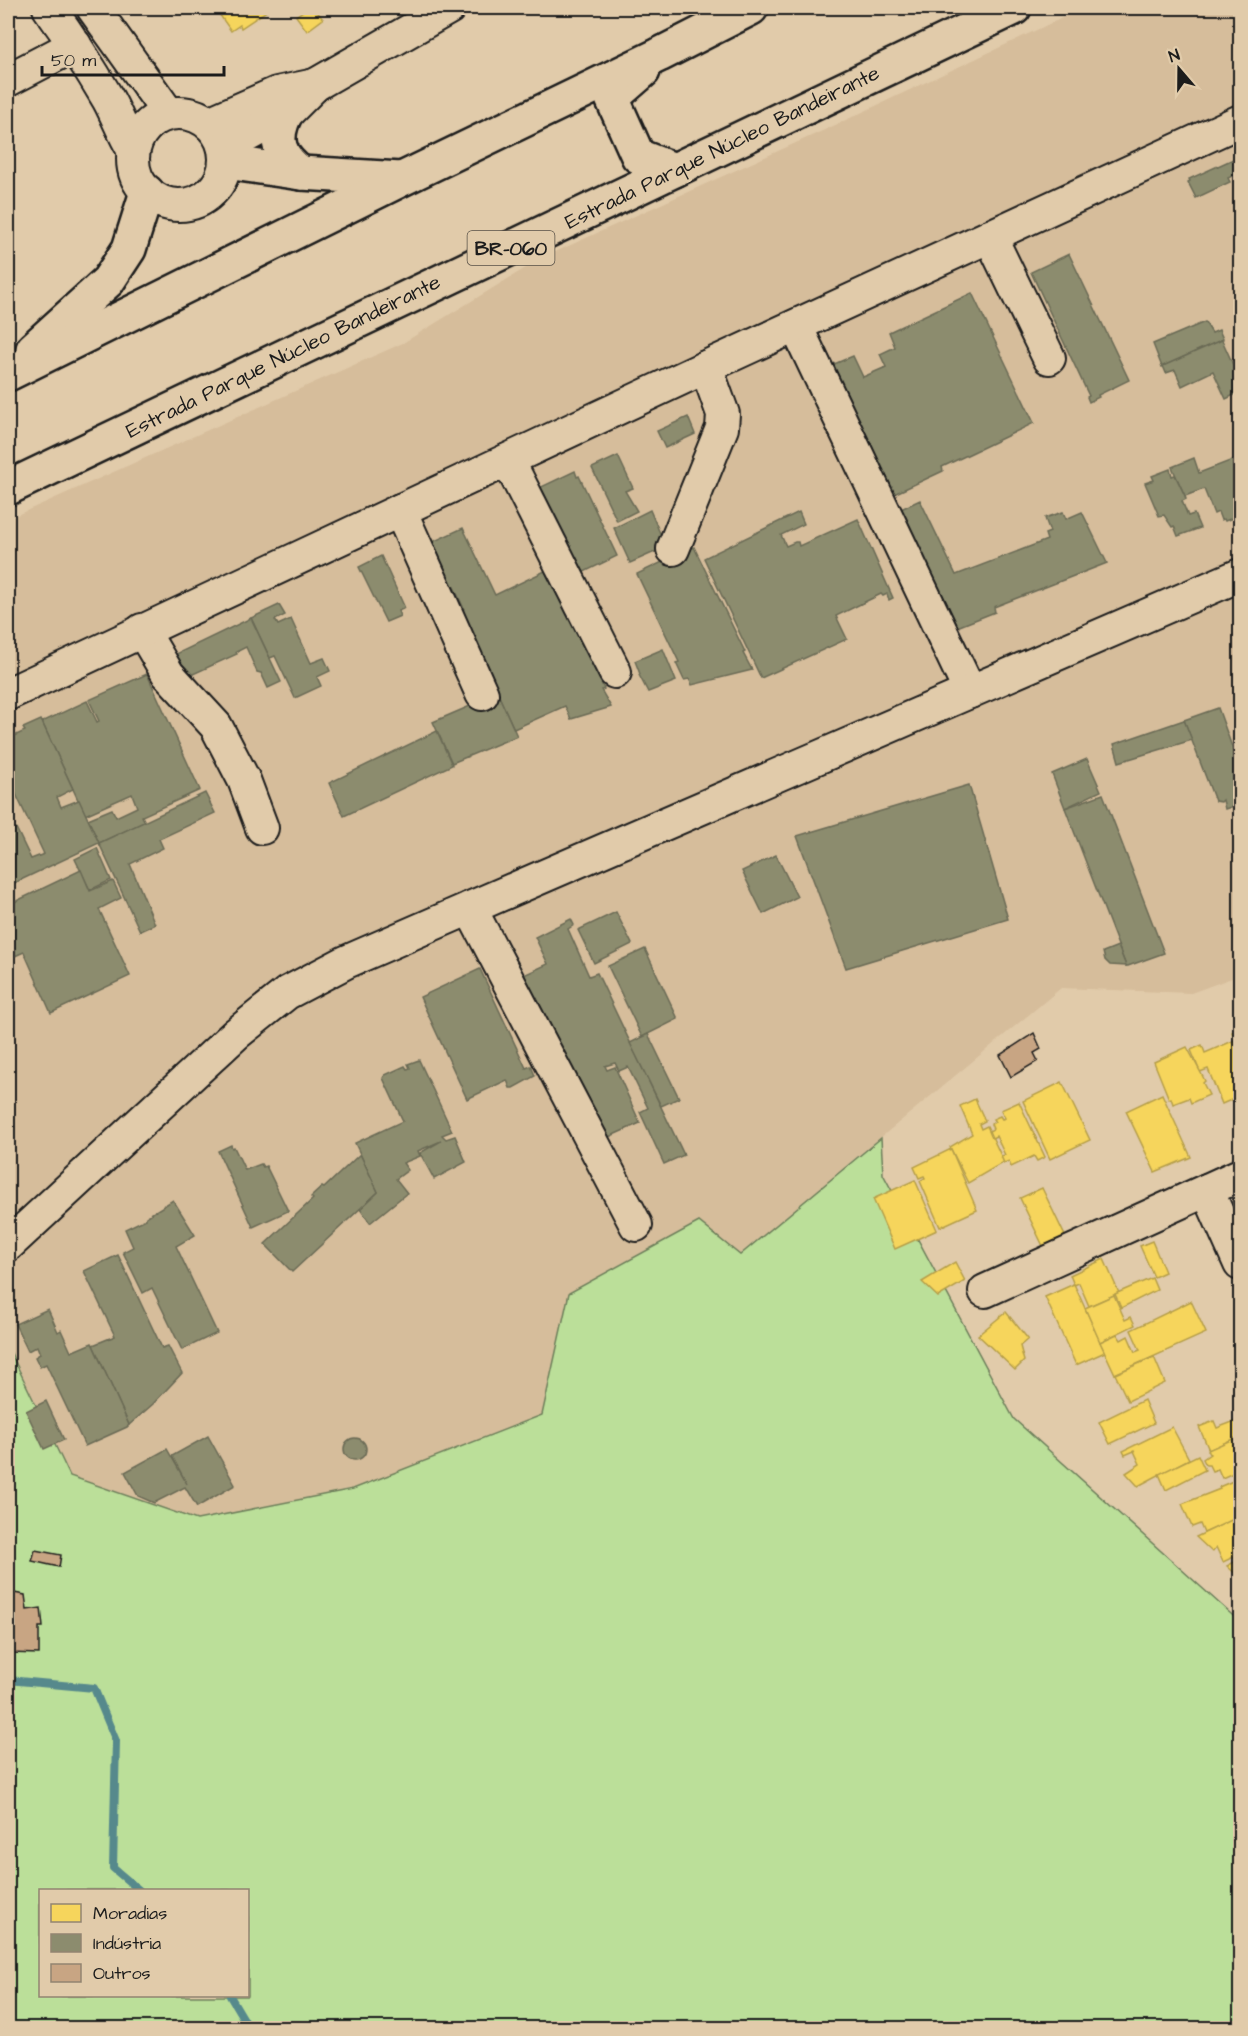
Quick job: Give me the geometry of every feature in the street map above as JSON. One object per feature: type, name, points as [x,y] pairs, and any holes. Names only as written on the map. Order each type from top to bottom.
[{"type":"highway","points":[[8,373],[660,55],[751,8]]},
{"type":"highway","name":"Estrada Parque Núcleo Bandeirante","points":[[8,489],[1014,8]]},
{"type":"highway","points":[[660,55],[612,98],[638,156],[674,170]]},
{"type":"highway","points":[[285,115],[278,136],[280,147],[290,165],[301,173]]},
{"type":"highway","points":[[220,144],[301,173],[402,179]]},
{"type":"highway","points":[[8,373],[108,281],[129,249],[147,192]]},
{"type":"street","points":[[49,8],[110,102],[124,135],[133,149]]},
{"type":"street","points":[[93,8],[168,113]]},
{"type":"street","points":[[220,144],[285,115],[315,85],[449,8]]},
{"type":"street","points":[[8,80],[75,45]]},
{"type":"street","points":[[220,144],[277,93],[315,85]]},
{"type":"street","points":[[183,112],[197,116],[220,144],[223,175],[217,186],[207,196],[196,202],[183,205],[158,200],[139,183],[132,161],[133,149],[146,126],[156,118],[168,113],[183,112]]},
{"type":"street","points":[[8,694],[1240,120]]},
{"type":"street","points":[[990,236],[1048,358]]},
{"type":"street","points":[[796,326],[970,692]]},
{"type":"street","points":[[673,549],[722,428],[723,414],[706,367]]},
{"type":"street","points":[[8,503],[77,455]]},
{"type":"street","points":[[508,460],[615,672]]},
{"type":"street","points":[[400,510],[482,694]]},
{"type":"street","points":[[8,1245],[236,1034],[287,993],[346,962],[1240,575]]},
{"type":"street","points":[[142,630],[168,674],[216,726],[244,780],[262,828]]},
{"type":"street","points":[[470,908],[636,1225]]},
{"type":"street","points":[[985,1291],[1240,1175]]},
{"type":"street","points":[[1207,1190],[1240,1264]]},
{"type":"shaded area","points":[[1083,8],[1240,8],[1240,975],[1191,993],[1061,988],[739,1255],[570,1293],[543,1415],[353,1489],[197,1520],[70,1476],[8,1354],[8,519],[403,343],[542,258],[831,127]]},
{"type":"green space","points":[[881,1138],[883,1174],[1014,1419],[1240,1622],[1240,2028],[8,2028],[8,1347],[70,1476],[197,1520],[353,1489],[542,1415],[569,1293],[699,1222],[740,1255]]},
{"type":"building: Moradias","points":[[222,8],[271,8],[241,28],[240,25],[231,31],[217,11]]},
{"type":"building: Moradias","points":[[307,8],[314,8],[323,19],[307,31],[296,16]]},
{"type":"building: Moradias","points":[[1240,1028],[1240,1039],[1236,1041],[1232,1032]]},
{"type":"building: Moradias","points":[[1235,1040],[1240,1052],[1240,1096],[1222,1104],[1208,1069],[1200,1072],[1191,1050],[1202,1045],[1205,1053]]},
{"type":"building: Moradias","points":[[1187,1047],[1205,1081],[1203,1083],[1209,1095],[1191,1103],[1189,1098],[1173,1104],[1154,1062]]},
{"type":"building: Moradias","points":[[1062,1082],[1090,1140],[1050,1159],[1023,1101]]},
{"type":"building: Moradias","points":[[1162,1094],[1191,1157],[1155,1172],[1126,1111]]},
{"type":"building: Moradias","points":[[975,1099],[985,1121],[979,1124],[981,1129],[987,1126],[1004,1162],[968,1183],[950,1147],[972,1134],[960,1106]]},
{"type":"building: Moradias","points":[[1019,1102],[1045,1157],[1037,1161],[1034,1156],[1011,1167],[1009,1161],[1004,1163],[1001,1156],[1005,1155],[996,1136],[992,1138],[989,1131],[993,1129],[991,1124],[995,1122],[993,1119],[1000,1116],[1002,1119],[1005,1118],[1001,1110]]},
{"type":"building: Moradias","points":[[951,1149],[977,1210],[940,1227],[920,1181],[925,1178],[924,1176],[919,1178],[914,1167]]},
{"type":"building: Moradias","points":[[915,1180],[937,1230],[895,1249],[873,1199]]},
{"type":"building: Moradias","points":[[1042,1188],[1065,1236],[1043,1246],[1020,1198]]},
{"type":"building: Moradias","points":[[1240,1201],[1240,1225],[1232,1205]]},
{"type":"building: Moradias","points":[[1152,1241],[1165,1272],[1154,1277],[1140,1246]]},
{"type":"building: Moradias","points":[[1104,1259],[1119,1293],[1089,1306],[1079,1283],[1074,1285],[1070,1275]]},
{"type":"building: Moradias","points":[[955,1262],[965,1281],[938,1297],[922,1282]]},
{"type":"building: Moradias","points":[[1152,1278],[1157,1290],[1121,1308],[1115,1294]]},
{"type":"building: Moradias","points":[[1074,1284],[1105,1352],[1076,1365],[1045,1297]]},
{"type":"building: Moradias","points":[[1114,1295],[1125,1320],[1131,1317],[1135,1325],[1100,1342],[1085,1308]]},
{"type":"building: Moradias","points":[[1191,1301],[1206,1333],[1115,1374],[1100,1342],[1117,1334],[1121,1340],[1128,1336],[1135,1352],[1140,1350],[1131,1330]]},
{"type":"building: Moradias","points":[[1006,1312],[1028,1339],[1020,1346],[1024,1361],[1015,1370],[978,1335]]},
{"type":"building: Moradias","points":[[1154,1357],[1165,1383],[1128,1401],[1115,1374]]},
{"type":"building: Moradias","points":[[1144,1400],[1154,1423],[1110,1444],[1099,1422]]},
{"type":"building: Moradias","points":[[1240,1419],[1240,1436],[1209,1450],[1199,1427],[1214,1421],[1217,1428]]},
{"type":"building: Moradias","points":[[1172,1427],[1189,1459],[1138,1486],[1126,1473],[1140,1464],[1134,1451],[1125,1455],[1123,1451]]},
{"type":"building: Moradias","points":[[1240,1436],[1240,1470],[1222,1478],[1218,1469],[1212,1471],[1203,1459],[1210,1454],[1208,1450]]},
{"type":"building: Moradias","points":[[1198,1455],[1205,1470],[1166,1490],[1159,1474]]},
{"type":"building: Moradias","points":[[1240,1478],[1240,1514],[1233,1518],[1234,1520],[1204,1533],[1200,1524],[1192,1527],[1182,1504],[1220,1489],[1219,1487]]},
{"type":"building: Moradias","points":[[1240,1516],[1240,1554],[1223,1562],[1216,1547],[1212,1552],[1196,1537]]},
{"type":"building: Moradias","points":[[1240,1559],[1240,1578],[1227,1566]]},
{"type":"building: Indústria","points":[[1240,156],[1240,172],[1228,178],[1230,182],[1196,198],[1188,182],[1189,179]]},
{"type":"building: Indústria","points":[[1069,254],[1129,380],[1089,402],[1087,397],[1089,396],[1031,272]]},
{"type":"building: Indústria","points":[[972,293],[1034,423],[942,467],[943,471],[894,494],[832,365],[853,356],[863,377],[886,367],[880,354],[895,347],[889,332]]},
{"type":"building: Indústria","points":[[1205,322],[1212,333],[1219,330],[1223,339],[1162,367],[1153,344]]},
{"type":"building: Indústria","points":[[1222,340],[1240,380],[1240,392],[1226,399],[1213,371],[1182,386],[1175,370],[1166,373],[1163,366]]},
{"type":"building: Indústria","points":[[688,417],[695,434],[665,448],[657,431]]},
{"type":"building: Indústria","points":[[618,456],[633,488],[625,491],[637,511],[617,521],[592,468]]},
{"type":"building: Indústria","points":[[1240,457],[1240,515],[1225,521],[1221,520],[1218,512],[1214,514],[1204,489],[1185,496],[1172,467],[1194,458],[1199,473]]},
{"type":"building: Indústria","points":[[1170,469],[1185,496],[1186,499],[1182,501],[1188,516],[1194,514],[1200,528],[1178,536],[1174,526],[1172,527],[1164,515],[1159,516],[1145,483],[1154,480],[1152,476]]},
{"type":"building: Indústria","points":[[575,471],[617,556],[574,577],[535,490]]},
{"type":"building: Indústria","points":[[920,500],[956,575],[1047,540],[1045,534],[1050,532],[1045,518],[1063,512],[1066,519],[1082,512],[1107,563],[994,607],[995,612],[957,627],[902,514],[901,509]]},
{"type":"building: Indústria","points":[[650,510],[666,547],[630,563],[614,528]]},
{"type":"building: Indústria","points":[[799,512],[804,524],[781,535],[786,546],[798,542],[799,546],[858,519],[893,598],[889,600],[887,594],[883,596],[881,594],[836,616],[847,639],[761,678],[704,558]]},
{"type":"building: Indústria","points":[[463,528],[495,595],[549,569],[604,689],[601,690],[611,707],[571,719],[565,706],[514,729],[460,611],[464,609],[454,587],[451,588],[430,543]]},
{"type":"building: Indústria","points":[[694,547],[752,670],[692,685],[689,679],[684,680],[676,663],[679,662],[637,574]]},
{"type":"building: Indústria","points":[[381,556],[404,606],[398,611],[400,616],[386,622],[359,567]]},
{"type":"building: Indústria","points":[[279,605],[285,615],[275,620],[278,625],[291,619],[311,663],[324,658],[330,671],[317,677],[321,686],[295,698],[275,656],[270,658],[251,618]]},
{"type":"building: Indústria","points":[[251,618],[281,682],[268,688],[261,673],[257,672],[246,647],[236,652],[237,654],[180,680],[170,657]]},
{"type":"building: Indústria","points":[[663,649],[676,681],[648,692],[635,661]]},
{"type":"building: Indústria","points":[[147,674],[200,790],[142,816],[145,822],[99,843],[88,819],[112,809],[116,817],[137,807],[132,794],[85,815],[42,722],[87,701],[97,722],[99,721],[89,700]]},
{"type":"building: Indústria","points":[[498,694],[517,736],[452,763],[433,722]]},
{"type":"building: Indústria","points":[[1218,708],[1240,769],[1240,804],[1225,809],[1223,800],[1215,801],[1184,720]]},
{"type":"building: Indústria","points":[[41,720],[73,789],[57,797],[61,807],[79,800],[99,843],[8,886],[8,832],[16,828],[31,859],[44,854],[8,777],[8,739],[25,731],[23,728]]},
{"type":"building: Indústria","points":[[1184,720],[1192,740],[1119,762],[1114,744]]},
{"type":"building: Indústria","points":[[437,731],[452,765],[344,816],[329,783]]},
{"type":"building: Indústria","points":[[1087,759],[1101,791],[1065,808],[1052,774]]},
{"type":"building: Indústria","points":[[969,785],[1008,919],[846,968],[797,836]]},
{"type":"building: Indústria","points":[[205,793],[215,813],[159,839],[163,848],[130,864],[155,924],[140,931],[99,843]]},
{"type":"building: Indústria","points":[[1103,794],[1164,953],[1128,966],[1126,966],[1065,808]]},
{"type":"building: Indústria","points":[[97,848],[111,880],[90,890],[75,859]]},
{"type":"building: Indústria","points":[[776,855],[797,897],[763,914],[742,871]]},
{"type":"building: Indústria","points":[[81,870],[90,891],[113,881],[121,898],[99,909],[130,976],[51,1013],[24,952],[8,959],[8,905]]},
{"type":"building: Indústria","points":[[616,912],[632,944],[594,963],[578,930]]},
{"type":"building: Indústria","points":[[571,919],[574,925],[568,929],[589,976],[597,973],[684,1155],[664,1164],[640,1112],[648,1108],[628,1067],[619,1071],[615,1063],[605,1066],[607,1070],[615,1067],[640,1123],[593,1144],[552,1056],[533,1065],[520,1038],[540,1029],[498,987],[548,964],[535,937]]},
{"type":"building: Indústria","points":[[1118,946],[1126,966],[1110,965],[1105,960],[1103,952]]},
{"type":"building: Indústria","points":[[645,949],[678,1019],[642,1037],[608,966]]},
{"type":"building: Indústria","points":[[480,969],[526,1068],[531,1066],[535,1076],[513,1088],[510,1088],[507,1080],[467,1099],[420,997]]},
{"type":"building: Indústria","points":[[648,1034],[679,1098],[661,1106],[630,1043]]},
{"type":"building: Indústria","points":[[419,1060],[452,1131],[442,1135],[446,1139],[455,1136],[466,1162],[434,1179],[420,1153],[441,1141],[418,1151],[420,1156],[403,1163],[408,1170],[396,1179],[407,1193],[370,1223],[360,1209],[378,1192],[355,1143],[403,1121],[383,1078],[405,1066],[407,1069],[410,1068],[408,1064]]},
{"type":"building: Indústria","points":[[231,1145],[245,1170],[261,1164],[263,1167],[266,1166],[288,1211],[253,1227],[218,1151]]},
{"type":"building: Indústria","points":[[360,1154],[378,1192],[292,1272],[265,1244],[313,1199],[311,1197],[322,1187],[324,1188]]},
{"type":"building: Indústria","points":[[173,1200],[195,1235],[176,1246],[217,1333],[182,1350],[152,1288],[143,1293],[123,1252],[133,1247],[125,1229],[146,1219]]},
{"type":"building: Indústria","points":[[118,1255],[162,1348],[168,1346],[182,1373],[153,1404],[129,1425],[93,1345],[115,1336],[84,1271]]},
{"type":"building: Indústria","points":[[48,1309],[58,1332],[61,1330],[71,1352],[92,1343],[129,1425],[127,1427],[85,1446],[46,1364],[40,1367],[35,1357],[40,1354],[37,1346],[28,1351],[15,1324]]},
{"type":"building: Indústria","points":[[46,1401],[64,1440],[44,1449],[26,1411]]},
{"type":"building: Indústria","points":[[208,1436],[235,1485],[197,1507],[185,1487],[154,1503],[138,1496],[125,1472],[167,1449],[187,1484],[172,1456]]},
{"type":"building: Indústria","points":[[355,1438],[363,1441],[366,1449],[363,1457],[355,1460],[347,1457],[344,1449],[347,1441]]},
{"type":"building: Outros","points":[[1034,1033],[1041,1049],[1034,1053],[1038,1061],[1011,1077],[1000,1055]]},
{"type":"building: Outros","points":[[35,1550],[61,1555],[59,1567],[32,1561]]},
{"type":"building: Outros","points":[[14,1593],[25,1595],[27,1610],[41,1608],[43,1627],[39,1627],[39,1654],[10,1653],[12,1638],[9,1608],[13,1607]]},
{"type":"waterway","points":[[8,1680],[94,1688],[116,1741],[113,1868],[138,1889]]},
{"type":"waterway","points":[[231,1997],[249,2028]]}]
